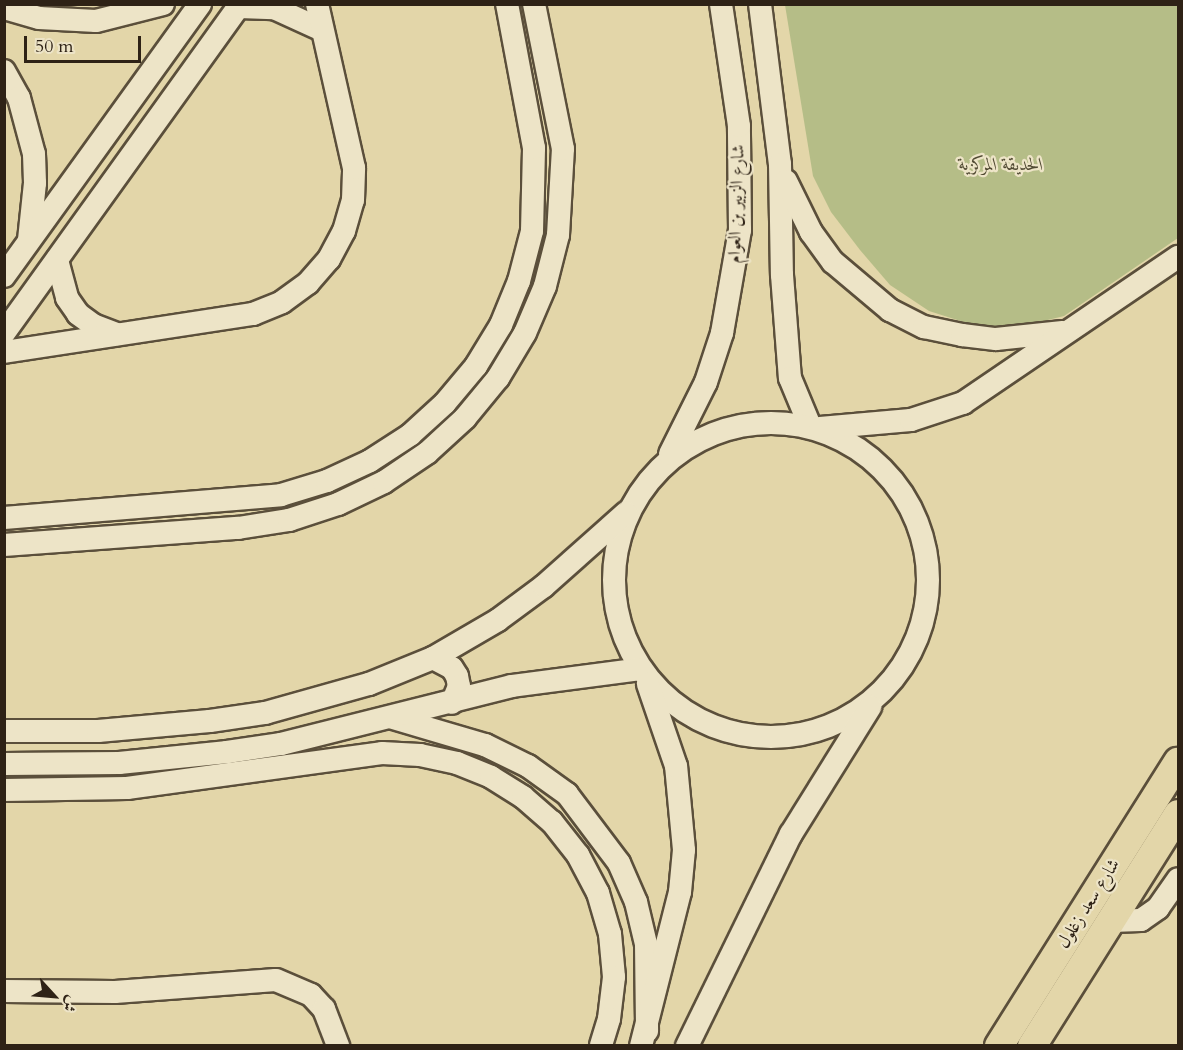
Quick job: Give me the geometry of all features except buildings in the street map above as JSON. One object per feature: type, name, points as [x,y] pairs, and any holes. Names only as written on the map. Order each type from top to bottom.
[{"type":"main road","name":"شارع سعد زغلول","points":[[999,1046],[1179,762]]},
{"type":"main road","name":"شارع سعد زغلول","points":[[1032,1046],[1179,814]]},
{"type":"street","points":[[4,8],[39,18],[96,21],[163,4]]},
{"type":"street","points":[[4,276],[200,4]]},
{"type":"street","points":[[4,352],[253,314],[282,302],[308,283],[329,259],[344,231],[353,200],[354,168],[317,4]]},
{"type":"street","points":[[4,518],[234,501],[281,495],[338,476],[410,435],[446,403],[476,366],[501,325],[519,281],[532,231],[534,147],[507,4]]},
{"type":"street","points":[[4,545],[238,528],[288,520],[338,504],[401,470],[465,418],[498,378],[525,333],[545,286],[558,235],[563,149],[534,4]]},
{"type":"street","name":"شارع الزبير بن العوام","points":[[665,462],[706,382],[734,282],[740,230],[739,126],[722,4]]},
{"type":"street","points":[[760,4],[780,164],[786,337],[790,378],[813,428]]},
{"type":"street","points":[[4,333],[240,6],[274,8],[322,30]]},
{"type":"street","points":[[4,70],[22,107],[34,154],[35,183],[28,243]]},
{"type":"street","points":[[780,164],[793,200],[822,248],[860,289],[890,310],[924,327],[962,335],[996,339],[1068,332]]},
{"type":"street","points":[[81,170],[107,189]]},
{"type":"street","points":[[532,231],[558,235]]},
{"type":"street","points":[[813,428],[911,420],[937,413],[986,389],[1179,257]]},
{"type":"street","points":[[57,260],[66,298],[78,314],[93,325],[117,334]]},
{"type":"street","points":[[4,731],[120,729],[265,713],[369,684],[433,658],[498,620],[544,586],[629,510],[665,462],[709,435],[733,426],[784,422],[813,428],[861,450],[883,468],[910,506],[923,541],[928,578],[921,625],[896,675],[876,698],[791,834],[687,1046]]},
{"type":"street","points":[[234,501],[238,528]]},
{"type":"street","points":[[629,510],[617,543],[613,578],[617,614],[628,647],[644,673],[676,707],[703,723],[762,738],[822,729],[876,698]]},
{"type":"street","points":[[433,658],[452,668],[457,676],[459,686],[452,703]]},
{"type":"street","points":[[4,764],[118,763],[281,744],[555,678],[644,673]]},
{"type":"street","points":[[644,673],[676,766],[684,850],[680,892],[644,1038]]},
{"type":"street","points":[[392,717],[485,745],[528,766],[567,794],[619,863],[636,902],[646,944],[644,1038]]},
{"type":"street","points":[[4,790],[127,788],[382,753],[420,754],[457,763],[491,777],[524,797],[552,822],[578,855],[598,893],[610,934],[614,977],[609,1019],[601,1046]]},
{"type":"street","points":[[1111,921],[1141,920],[1158,908],[1179,879]]},
{"type":"street","points":[[4,991],[116,992],[276,980],[311,995],[324,1009],[338,1046]]},
{"type":"green space","name":"الحديقة المركزية","points":[[785,5],[1178,5],[1178,238],[1064,316],[1019,327],[973,325],[929,311],[890,285],[831,212],[813,176]]}]
